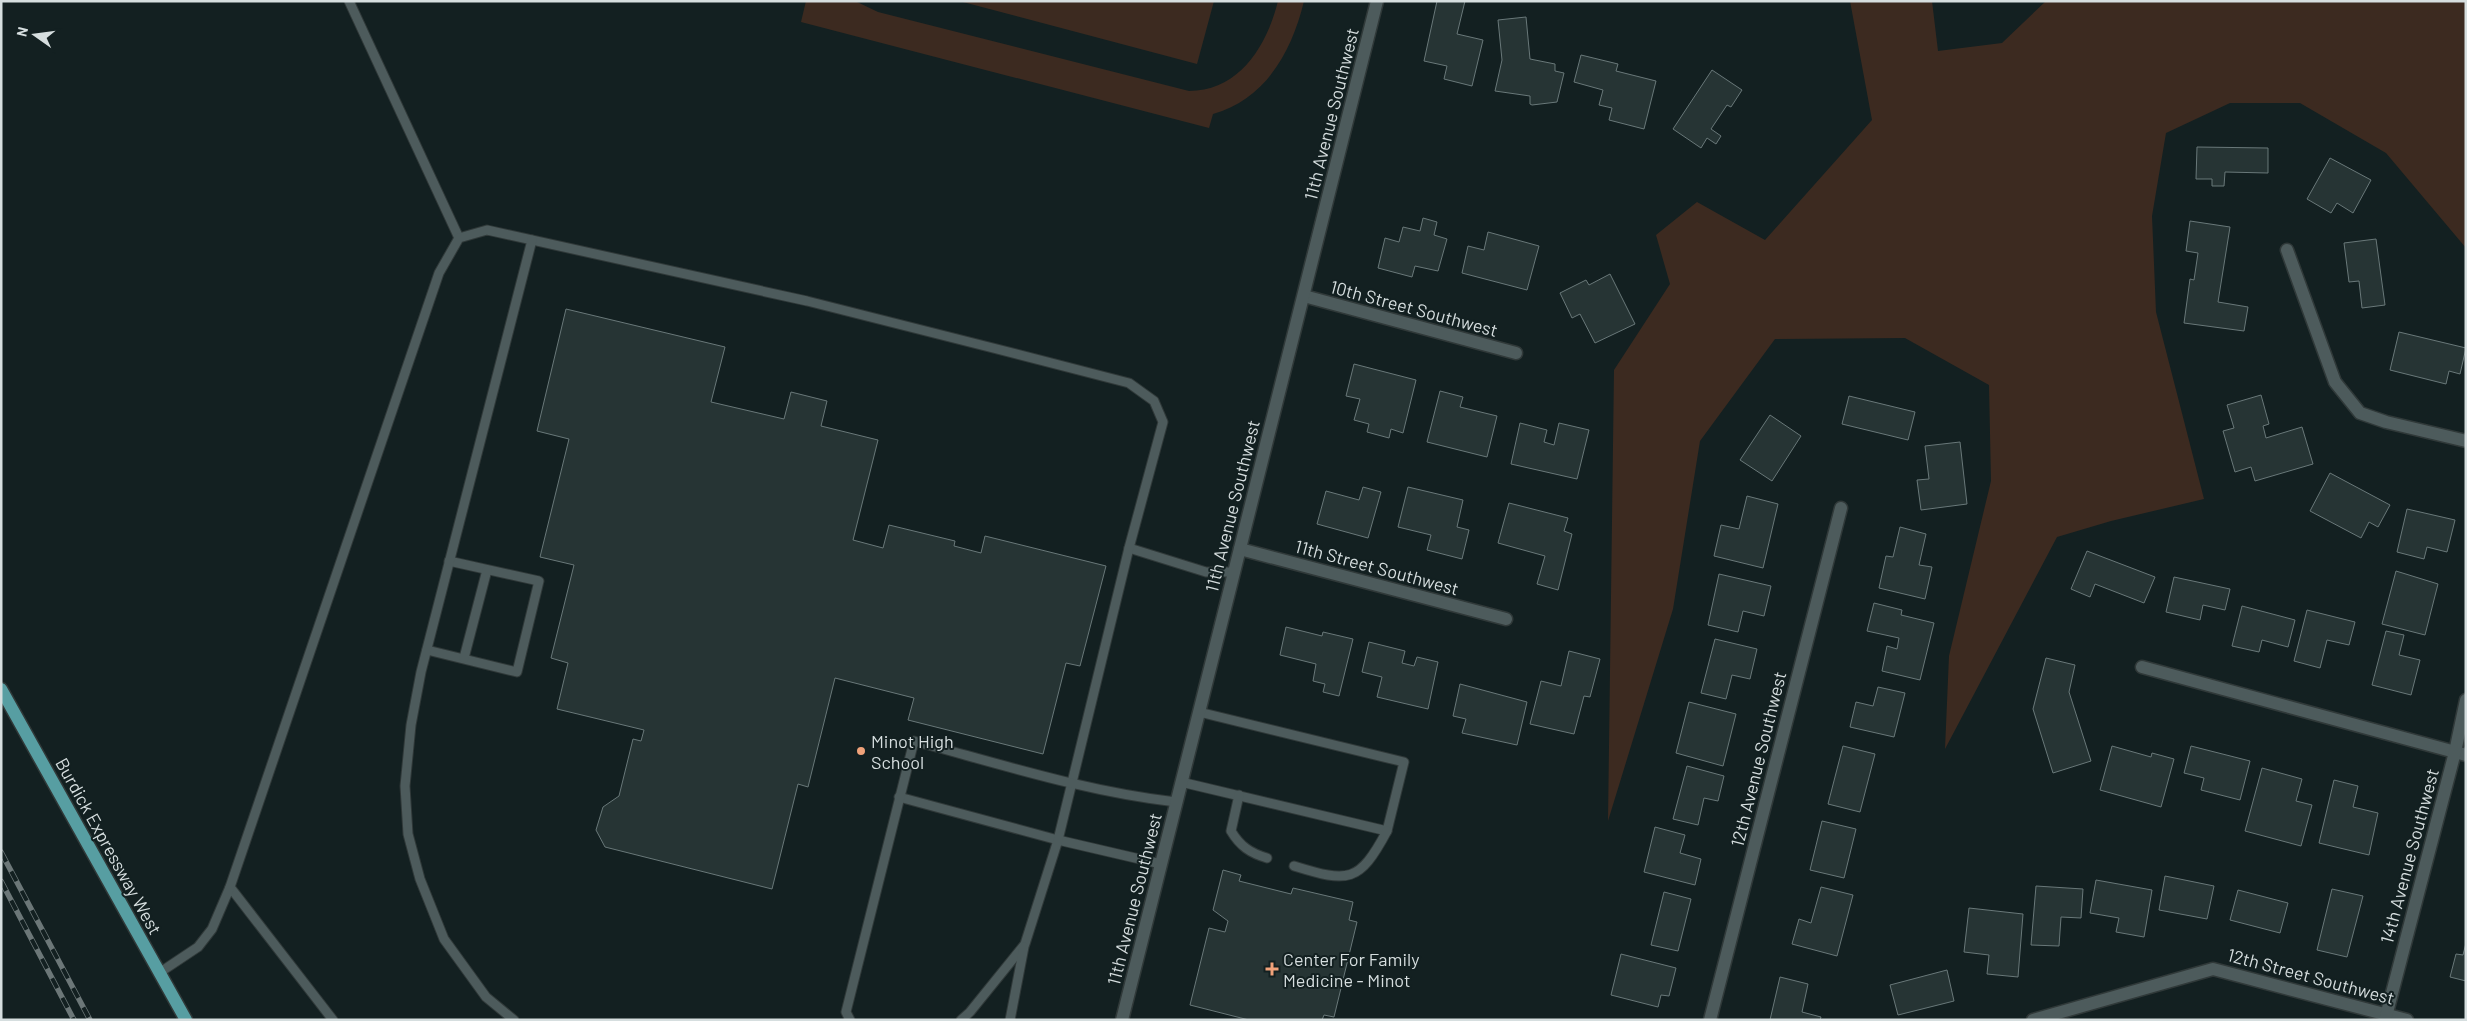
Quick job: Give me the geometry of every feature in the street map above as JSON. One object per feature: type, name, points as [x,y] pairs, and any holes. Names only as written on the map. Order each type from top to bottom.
[{"type":"main road","name":"Burdick Expressway West","points":[[1,689],[186,1020]]},
{"type":"street","name":"11th Avenue Southwest","points":[[1122,1020],[1377,1]]},
{"type":"street","points":[[2287,250],[2335,382],[2360,413],[2386,422],[2466,441]]},
{"type":"street","name":"10th Street Southwest","points":[[1304,296],[1516,353]]},
{"type":"street","name":"12th Avenue Southwest","points":[[1710,1020],[1841,508]]},
{"type":"street","name":"11th Street Southwest","points":[[1240,549],[1506,619]]},
{"type":"street","points":[[2142,667],[2460,753]]},
{"type":"street","name":"14th Avenue Southwest","points":[[2385,1016],[2460,753],[2466,700]]},
{"type":"street","name":"12th Street Southwest","points":[[2034,1020],[2213,969],[2385,1016],[2407,1020]]},
{"type":"lane","points":[[349,1],[459,238]]},
{"type":"lane","points":[[160,973],[198,947],[212,929],[230,888],[439,273],[459,238],[487,230],[807,301],[1129,383],[1154,401],[1163,422],[1129,548],[1058,840],[1025,944],[1010,1020]]},
{"type":"lane","points":[[514,1020],[486,997],[444,939],[420,879],[408,834],[405,786],[411,725],[427,650],[532,240]]},
{"type":"lane","points":[[1129,548],[1206,572],[1233,572]]},
{"type":"lane","points":[[427,650],[517,672],[540,581],[449,561]]},
{"type":"lane","points":[[464,658],[487,570]]},
{"type":"lane","points":[[1198,712],[1404,762],[1387,831],[1372,860],[1358,872],[1342,876],[1321,875],[1294,866]]},
{"type":"lane","points":[[850,1020],[846,1012],[898,797],[914,741],[1071,782],[1146,798],[1176,802]]},
{"type":"lane","points":[[1182,782],[1387,831]]},
{"type":"lane","points":[[1238,795],[1231,831],[1239,844],[1254,854],[1267,858]]},
{"type":"lane","points":[[898,797],[1058,840],[1161,864]]},
{"type":"lane","points":[[230,888],[333,1020]]},
{"type":"lane","points":[[961,1020],[970,1012],[1025,944]]},
{"type":"shaded area","points":[[806,1],[855,1],[878,12],[1189,91],[1207,89],[1222,83],[1248,63],[1266,34],[1278,1],[1304,1],[1292,38],[1274,71],[1248,97],[1232,107],[1213,114],[1209,128],[801,22]]},
{"type":"shaded area","points":[[959,1],[1214,1],[1197,64]]},
{"type":"shaded area","points":[[1850,1],[1932,1],[1938,51],[2002,43],[2046,1],[2466,1],[2466,248],[2386,153],[2300,103],[2230,103],[2166,133],[2152,216],[2156,312],[2204,499],[2111,521],[2057,537],[1945,749],[1949,656],[1991,481],[1989,385],[1905,338],[1775,339],[1700,441],[1673,609],[1608,821],[1614,370],[1670,284],[1656,235],[1697,202],[1765,240],[1872,120]]},
{"type":"building","points":[[1437,1],[1465,1],[1457,34],[1483,40],[1472,86],[1444,79],[1447,66],[1424,61]]},
{"type":"building","points":[[1526,17],[1530,59],[1555,64],[1555,71],[1564,73],[1557,102],[1532,105],[1530,104],[1530,96],[1495,91],[1502,60],[1498,20]]},
{"type":"building","points":[[1581,55],[1618,64],[1616,71],[1656,81],[1644,129],[1609,120],[1612,108],[1599,105],[1603,90],[1574,82]]},
{"type":"building","points":[[1712,70],[1742,90],[1731,107],[1727,105],[1711,129],[1721,136],[1716,144],[1707,138],[1701,148],[1673,129]]},
{"type":"building","points":[[2197,147],[2268,148],[2268,173],[2225,172],[2224,186],[2212,186],[2212,179],[2196,179]]},
{"type":"building","points":[[2330,158],[2371,180],[2353,213],[2337,203],[2331,213],[2307,199]]},
{"type":"building","points":[[1423,218],[1437,222],[1434,235],[1447,239],[1438,271],[1415,266],[1412,277],[1378,268],[1385,238],[1399,242],[1403,227],[1420,231]]},
{"type":"building","points":[[2190,221],[2230,227],[2218,302],[2248,307],[2244,331],[2184,323],[2190,279],[2194,280],[2198,253],[2186,251]]},
{"type":"building","points":[[1488,232],[1539,246],[1527,290],[1462,273],[1468,246],[1484,250]]},
{"type":"building","points":[[2376,239],[2385,305],[2362,308],[2359,281],[2349,282],[2344,243]]},
{"type":"building","points":[[1610,274],[1635,324],[1595,343],[1580,314],[1572,318],[1560,293],[1586,280],[1589,285]]},
{"type":"building","points":[[566,309],[725,347],[711,402],[784,419],[791,392],[827,401],[821,426],[878,440],[853,540],[883,548],[889,525],[955,541],[954,546],[981,553],[985,536],[1106,566],[1080,666],[1066,663],[1043,754],[908,720],[914,698],[835,678],[808,787],[798,784],[772,889],[605,847],[596,830],[603,807],[619,796],[633,739],[641,741],[644,730],[557,709],[568,663],[551,658],[574,565],[540,557],[569,439],[537,431]]},
{"type":"building","points":[[2399,332],[2466,348],[2460,374],[2449,371],[2446,384],[2390,370]]},
{"type":"building","points":[[1354,364],[1416,380],[1403,433],[1391,429],[1389,438],[1367,432],[1369,424],[1354,420],[1360,399],[1346,396]]},
{"type":"building","points":[[1440,391],[1463,397],[1460,407],[1497,416],[1487,457],[1427,442]]},
{"type":"building","points":[[2261,395],[2269,424],[2263,426],[2266,438],[2302,427],[2313,464],[2255,481],[2251,467],[2235,472],[2223,431],[2234,428],[2227,405]]},
{"type":"building","points":[[1849,396],[1915,412],[1908,440],[1842,424]]},
{"type":"building","points":[[1770,415],[1801,436],[1772,481],[1740,460]]},
{"type":"building","points":[[1520,423],[1547,430],[1544,442],[1554,445],[1559,423],[1589,430],[1577,479],[1511,464]]},
{"type":"building","points":[[1960,442],[1967,504],[1921,510],[1917,480],[1929,479],[1925,446]]},
{"type":"building","points":[[2330,473],[2390,505],[2378,527],[2369,522],[2361,538],[2310,511]]},
{"type":"building","points":[[1363,487],[1381,492],[1368,538],[1317,524],[1326,491],[1359,500]]},
{"type":"building","points":[[1408,487],[1463,500],[1457,527],[1469,530],[1462,559],[1427,550],[1431,535],[1398,527]]},
{"type":"building","points":[[1747,496],[1778,504],[1763,568],[1714,556],[1721,525],[1739,529]]},
{"type":"building","points":[[1509,503],[1568,518],[1564,531],[1572,534],[1558,590],[1537,584],[1545,556],[1498,543]]},
{"type":"building","points":[[2407,509],[2455,520],[2447,552],[2427,547],[2424,559],[2397,552]]},
{"type":"building","points":[[1900,527],[1926,534],[1919,565],[1932,567],[1925,599],[1879,588],[1886,556],[1893,557]]},
{"type":"building","points":[[2087,551],[2155,577],[2144,603],[2095,584],[2090,597],[2071,589]]},
{"type":"building","points":[[2396,571],[2438,584],[2425,635],[2382,624]]},
{"type":"building","points":[[1719,574],[1771,586],[1764,616],[1743,611],[1738,632],[1708,625]]},
{"type":"building","points":[[2174,577],[2230,589],[2225,610],[2203,605],[2200,620],[2166,612]]},
{"type":"building","points":[[1874,603],[1902,610],[1901,615],[1934,623],[1920,680],[1882,671],[1887,646],[1897,649],[1899,638],[1867,631]]},
{"type":"building","points":[[2242,606],[2295,620],[2288,647],[2262,640],[2259,652],[2232,646]]},
{"type":"building","points":[[2307,610],[2355,622],[2349,645],[2327,640],[2320,668],[2294,661]]},
{"type":"building","points":[[1286,627],[1322,636],[1323,632],[1353,639],[1339,696],[1323,692],[1325,684],[1313,681],[1316,664],[1280,655]]},
{"type":"building","points":[[2386,631],[2404,635],[2399,655],[2420,660],[2411,695],[2372,685]]},
{"type":"building","points":[[1715,639],[1757,649],[1750,679],[1732,675],[1726,699],[1701,693]]},
{"type":"building","points":[[1369,642],[1405,651],[1402,663],[1414,666],[1417,657],[1438,662],[1428,709],[1377,697],[1382,677],[1362,672]]},
{"type":"building","points":[[1569,651],[1600,659],[1590,697],[1584,696],[1574,734],[1530,724],[1541,681],[1561,686]]},
{"type":"building","points":[[2046,658],[2075,665],[2069,692],[2091,761],[2053,773],[2033,709]]},
{"type":"building","points":[[1460,684],[1527,702],[1517,745],[1462,733],[1466,719],[1453,716]]},
{"type":"building","points":[[1878,687],[1905,693],[1894,737],[1850,727],[1856,702],[1873,706]]},
{"type":"building","points":[[1689,702],[1736,714],[1723,766],[1676,753]]},
{"type":"building","points":[[1843,746],[1875,754],[1860,812],[1828,804]]},
{"type":"building","points":[[2112,746],[2151,757],[2152,753],[2174,759],[2161,807],[2100,790]]},
{"type":"building","points":[[2191,746],[2250,761],[2240,800],[2201,790],[2204,778],[2184,773]]},
{"type":"building","points":[[1687,766],[1724,776],[1718,801],[1704,798],[1698,825],[1673,819]]},
{"type":"building","points":[[2262,768],[2302,779],[2296,801],[2312,805],[2301,846],[2245,831]]},
{"type":"building","points":[[2334,780],[2358,786],[2353,807],[2378,813],[2369,855],[2319,843]]},
{"type":"building","points":[[1822,821],[1856,829],[1844,878],[1810,870]]},
{"type":"building","points":[[1655,827],[1685,835],[1680,853],[1701,859],[1695,885],[1644,872]]},
{"type":"building","name":"Center For Family Medicine - Minot","points":[[1223,870],[1241,875],[1239,881],[1291,894],[1293,888],[1353,902],[1349,920],[1357,922],[1334,1017],[1324,1015],[1322,1020],[1249,1020],[1190,1005],[1209,928],[1225,932],[1228,921],[1213,910]]},
{"type":"building","points":[[2165,876],[2214,886],[2207,919],[2159,910]]},
{"type":"building","points":[[2096,880],[2152,890],[2144,937],[2116,932],[2119,918],[2090,913]]},
{"type":"building","points":[[2036,886],[2083,889],[2081,918],[2061,917],[2059,946],[2031,945]]},
{"type":"building","points":[[1821,887],[1853,895],[1837,956],[1792,944],[1799,919],[1811,923]]},
{"type":"building","points":[[2332,889],[2363,896],[2347,957],[2317,950]]},
{"type":"building","points":[[2238,890],[2288,903],[2280,933],[2230,920]]},
{"type":"building","points":[[1664,892],[1691,899],[1678,951],[1651,945]]},
{"type":"building","points":[[1969,908],[2023,914],[2018,977],[1987,974],[1989,955],[1964,952]]},
{"type":"building","points":[[2466,943],[2466,981],[2450,977],[2456,954],[2463,955]]},
{"type":"building","points":[[1621,954],[1676,968],[1669,996],[1661,995],[1658,1007],[1611,995]]},
{"type":"building","points":[[1947,970],[1954,1001],[1898,1015],[1890,985]]},
{"type":"building","points":[[1780,977],[1808,984],[1802,1012],[1821,1017],[1820,1020],[1770,1020]]},
{"type":"railway","points":[[1,852],[90,1020]]},
{"type":"railway","points":[[1,881],[74,1020]]},
{"type":"place","name":"Minot High School","points":[[861,751]]},
{"type":"place","name":"Center For Family Medicine - Minot","points":[[1272,969]]}]
